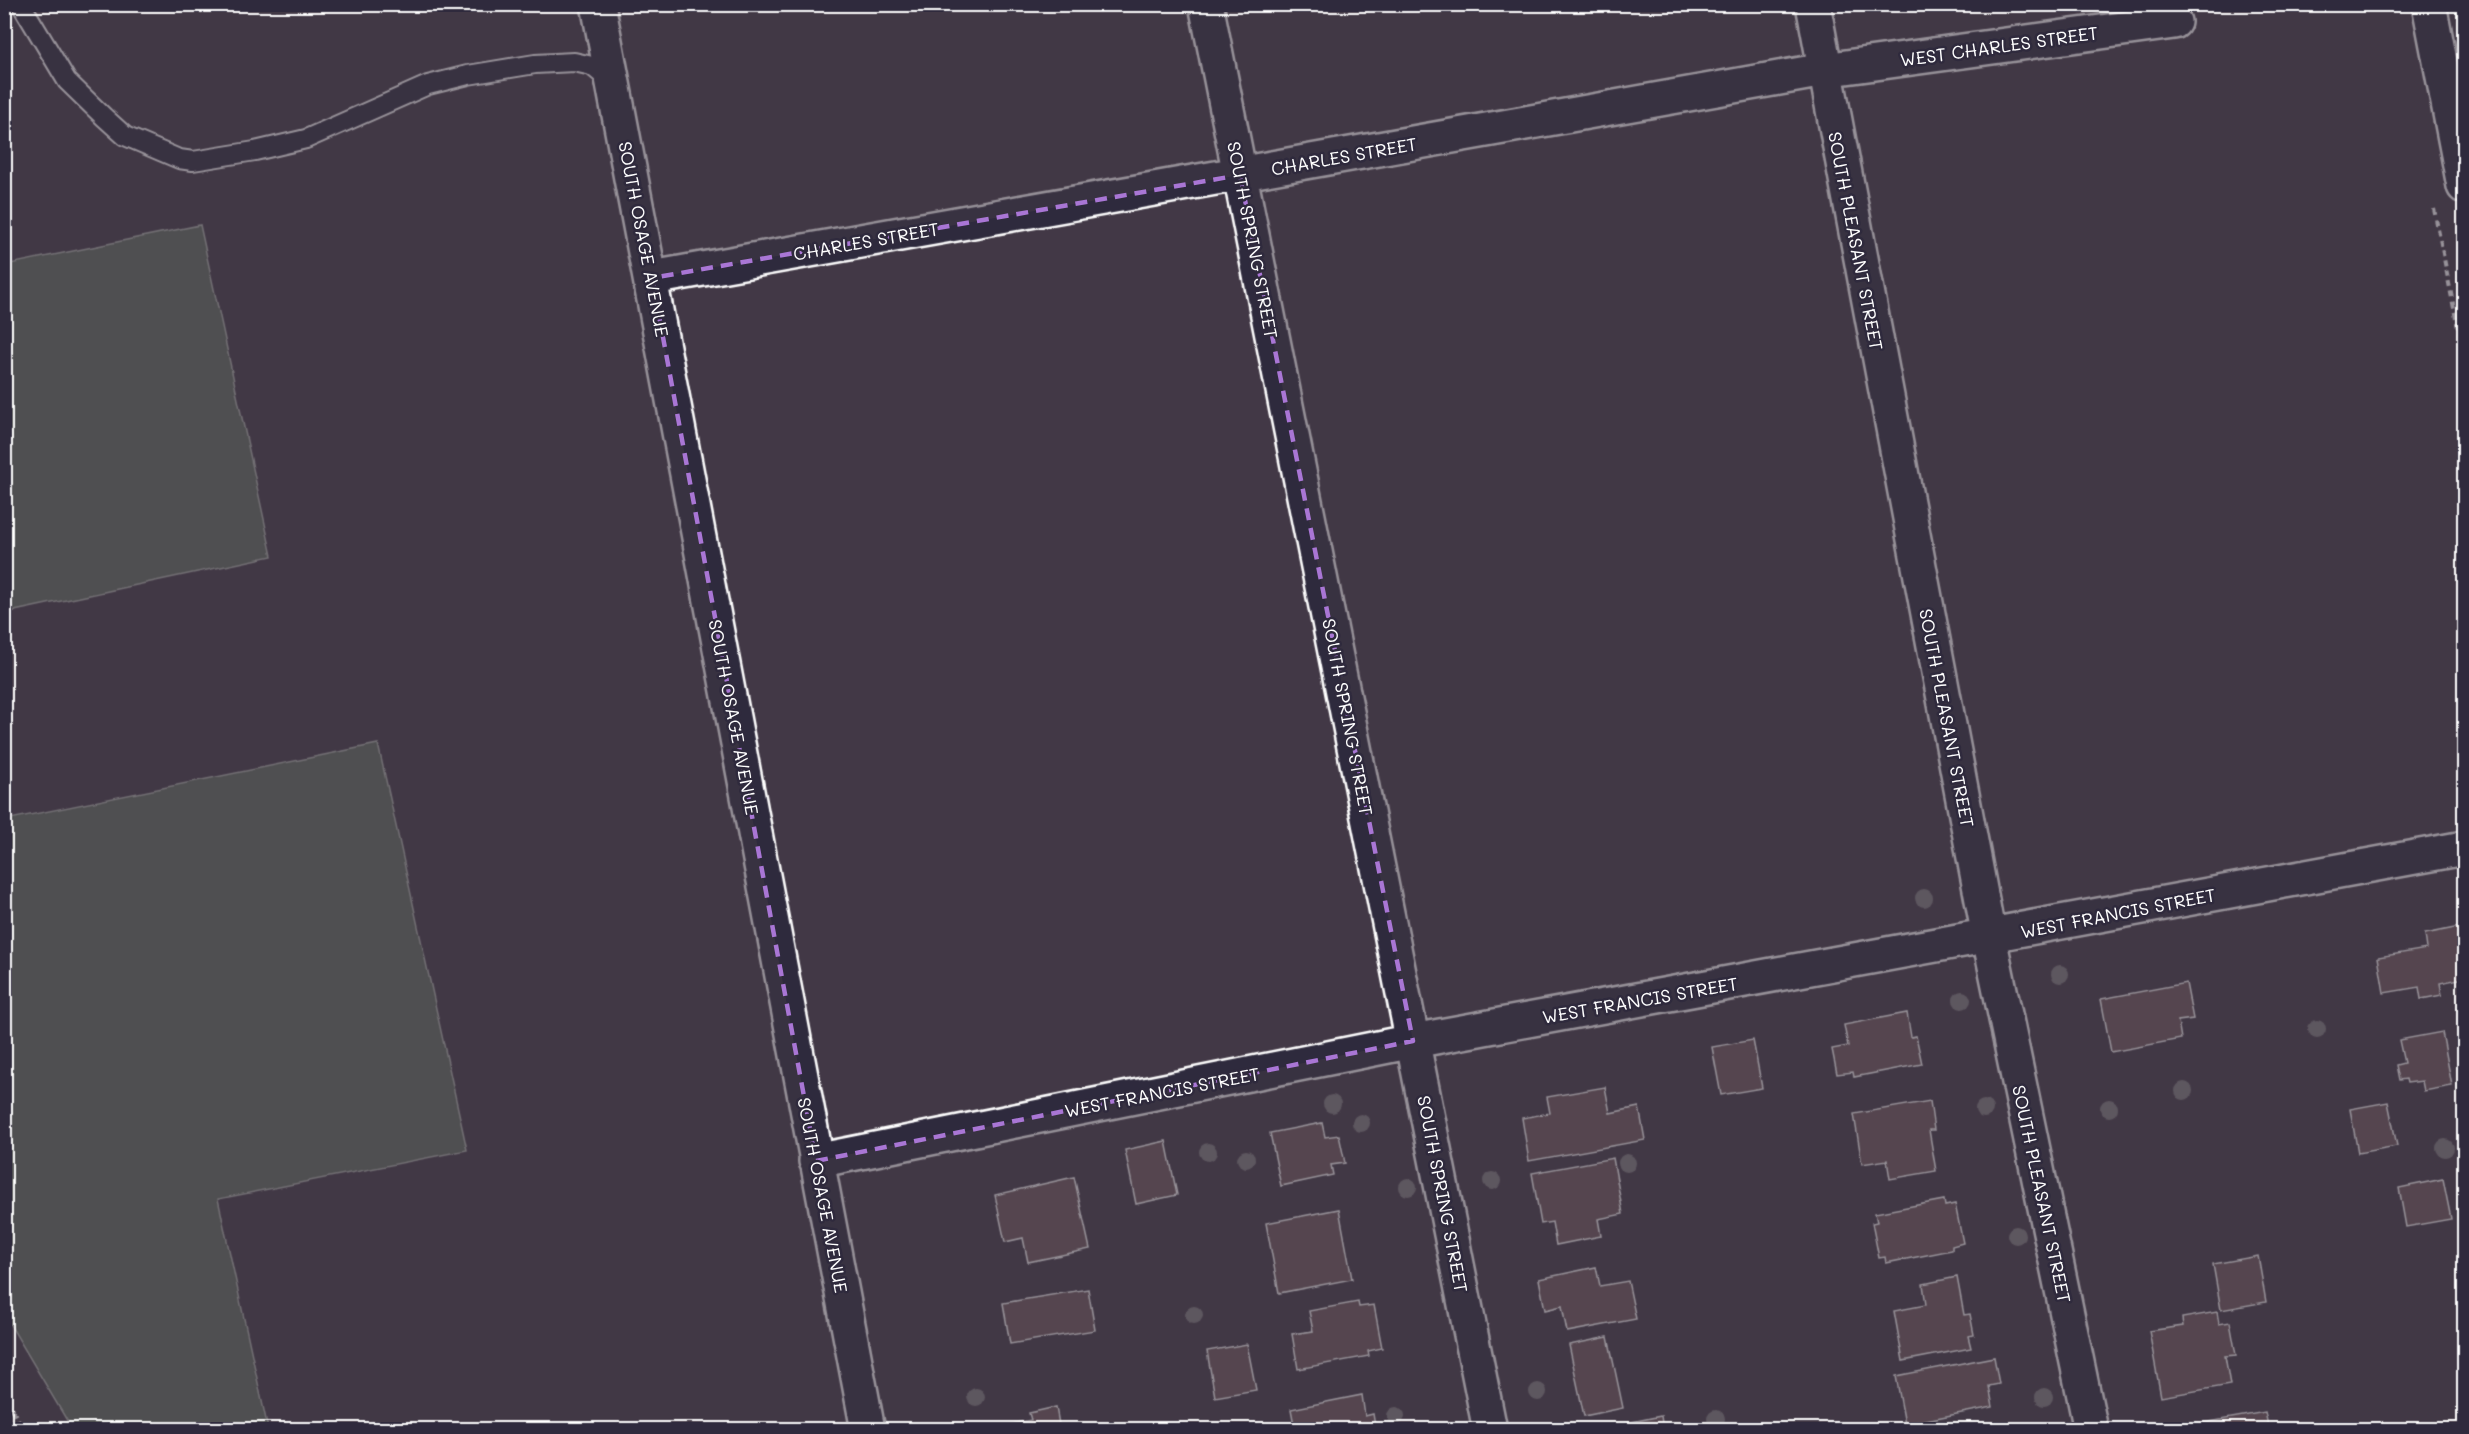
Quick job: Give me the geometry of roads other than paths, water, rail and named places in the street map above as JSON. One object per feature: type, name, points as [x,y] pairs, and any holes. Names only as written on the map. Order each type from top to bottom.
[{"type":"street","name":"SOUTH OSAGE AVENUE","points":[[598,4],[652,278],[868,1430]]},
{"type":"street","name":"SOUTH SPRING STREET","points":[[1206,4],[1490,1430]]},
{"type":"street","name":"SOUTH PLEASANT STREET","points":[[1813,4],[1989,937],[2091,1430]]},
{"type":"street","points":[[2429,4],[2464,186]]},
{"type":"street","name":"WEST CHARLES STREET","points":[[1824,70],[2174,22]]},
{"type":"street","name":"CHARLES STREET","points":[[652,278],[1824,70]]},
{"type":"street","name":"WEST FRANCIS STREET","points":[[816,1161],[1413,1041],[2464,848]]},
{"type":"lane","points":[[21,4],[67,81],[125,136],[179,159],[193,161],[255,152],[306,139],[428,85],[468,75],[535,64],[574,62],[592,66],[605,74],[615,87]]},
{"type":"railway","points":[[4,1396],[24,1430]]}]
